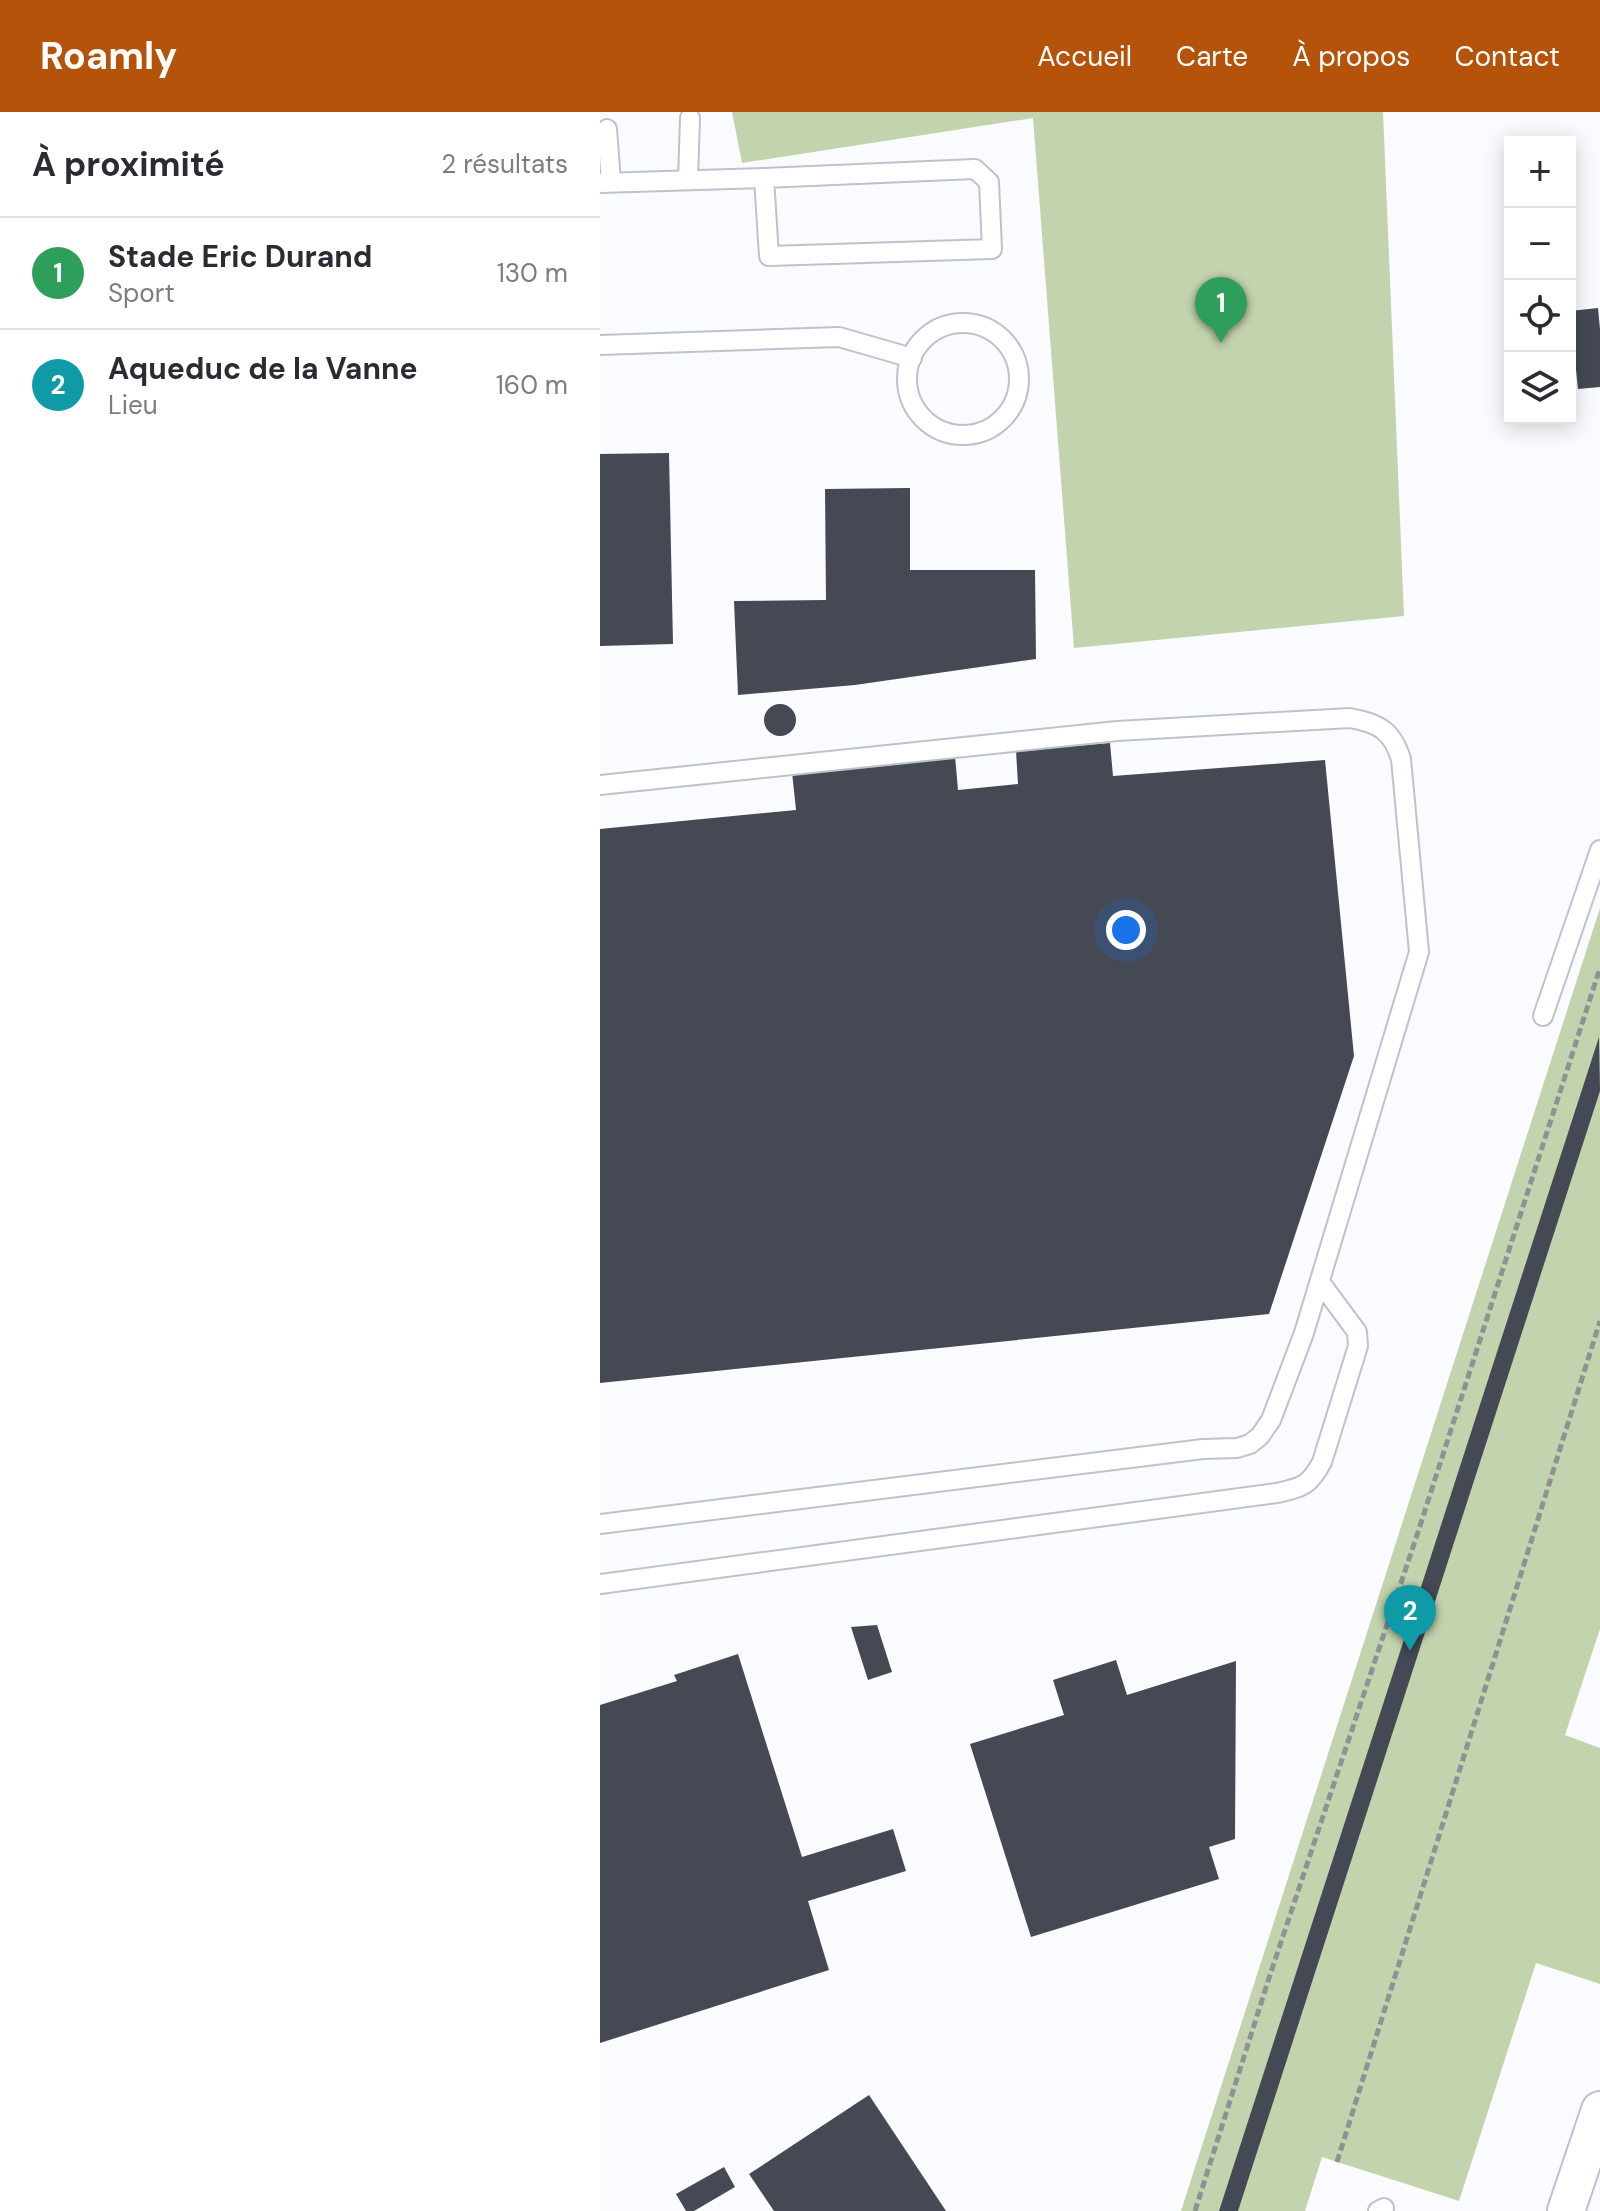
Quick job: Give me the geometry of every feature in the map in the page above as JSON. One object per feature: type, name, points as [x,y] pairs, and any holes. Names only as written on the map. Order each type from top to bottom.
[{"type":"street","points":[[1566,2211],[1600,2110]]},
{"type":"lane","points":[[688,180],[690,118]]},
{"type":"lane","points":[[607,129],[606,183],[975,169],[989,182],[992,249],[769,256],[764,178]]},
{"type":"lane","points":[[974,324],[996,333],[1015,356],[1020,384],[1011,410],[993,428],[967,436],[942,432],[921,418],[908,391],[907,369],[912,358],[917,346],[938,328],[948,325],[974,324]]},
{"type":"lane","points":[[600,345],[839,337],[912,358]]},
{"type":"lane","points":[[600,785],[1117,731],[1350,718],[1371,722],[1393,740],[1401,759],[1419,952],[1304,1333],[1271,1420],[1250,1444],[600,1524]]},
{"type":"lane","points":[[1543,1016],[1600,850]]},
{"type":"lane","points":[[600,1584],[1303,1487],[1314,1477],[1322,1462],[1358,1346],[1357,1332],[1320,1282]]},
{"type":"path","points":[[1195,2211],[1600,968]]},
{"type":"path","points":[[1337,2162],[1600,1321]]},
{"type":"green space","points":[[732,112],[1383,112],[1404,616],[1074,648],[1033,118],[742,163]]},
{"type":"green space","points":[[1600,908],[1600,1629],[1565,1735],[1600,1748],[1600,1984],[1536,1963],[1459,2201],[1322,2157],[1305,2211],[1181,2211]]},
{"type":"building","points":[[1598,308],[1600,387],[1578,389],[1576,310]]},
{"type":"building","points":[[669,453],[673,644],[600,646],[600,454]]},
{"type":"building","points":[[910,488],[910,570],[1035,570],[1036,659],[855,685],[738,695],[734,601],[826,600],[825,489]]},
{"type":"building","points":[[780,704],[792,708],[796,720],[792,732],[780,736],[768,732],[764,720],[768,708]]},
{"type":"building","points":[[1110,743],[1113,776],[1325,760],[1354,1056],[1269,1314],[600,1383],[600,829],[796,810],[792,772],[955,756],[958,790],[1018,784],[1016,751]]},
{"type":"building","points":[[1599,1037],[1600,1091],[1238,2211],[1219,2211]]},
{"type":"building","points":[[877,1625],[892,1672],[868,1680],[851,1627]]},
{"type":"building","points":[[738,1654],[802,1857],[893,1829],[906,1871],[808,1901],[829,1970],[600,2043],[600,1705],[677,1681],[674,1675]]},
{"type":"building","points":[[1116,1660],[1127,1695],[1236,1661],[1235,1839],[1209,1847],[1219,1879],[1031,1937],[970,1744],[1064,1715],[1053,1680]]},
{"type":"building","points":[[869,2095],[946,2211],[774,2211],[749,2174]]},
{"type":"building","points":[[724,2167],[735,2187],[694,2211],[686,2211],[676,2194]]},
{"type":"place","name":"Stade Eric Durand","points":[[1221,343]]},
{"type":"place","name":"Aqueduc de la Vanne","points":[[1410,1651]]}]
